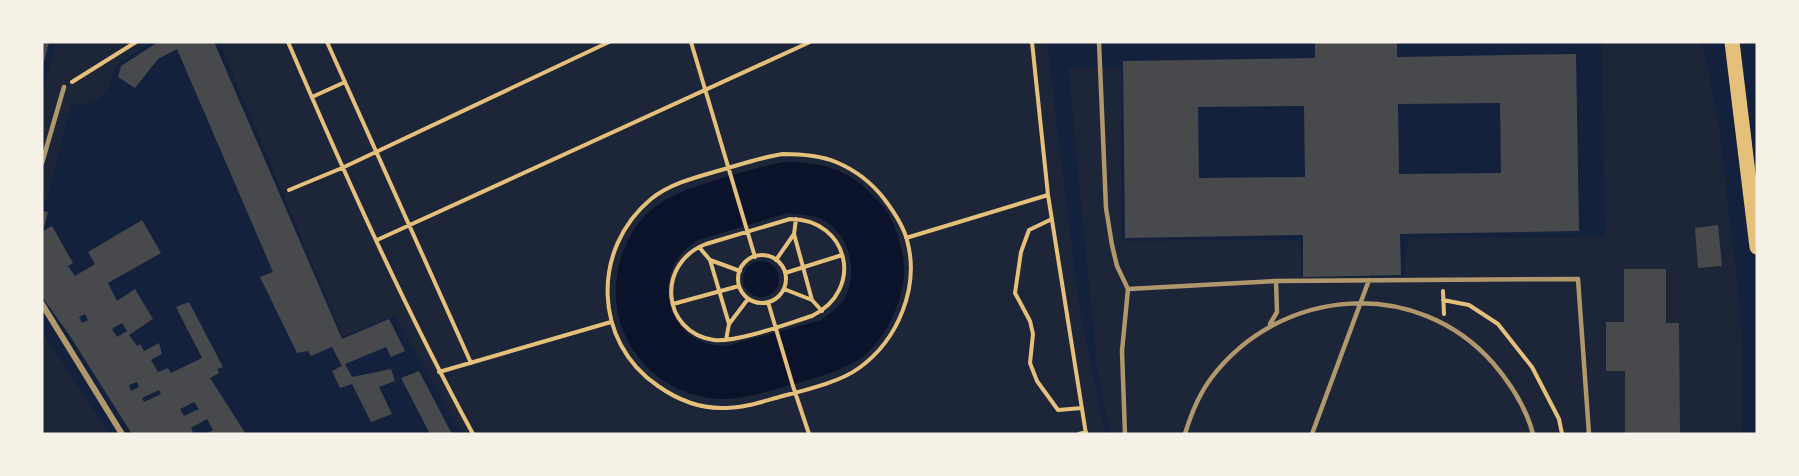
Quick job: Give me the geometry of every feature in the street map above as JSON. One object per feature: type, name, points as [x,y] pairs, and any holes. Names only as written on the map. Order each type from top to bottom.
[{"type":"main road","points":[[1732,42],[1757,247]]},
{"type":"street","points":[[42,304],[122,434]]},
{"type":"lane","points":[[1099,42],[1106,208],[1117,266],[1128,289],[1122,351],[1125,434]]},
{"type":"lane","points":[[42,163],[64,87]]},
{"type":"lane","points":[[1128,289],[1276,281],[1578,279],[1589,434]]},
{"type":"lane","points":[[1312,434],[1369,280]]},
{"type":"lane","points":[[1270,326],[1277,312],[1276,281]]},
{"type":"lane","points":[[1185,434],[1192,411],[1211,378],[1238,348],[1270,326],[1298,313],[1329,305],[1360,302],[1404,308],[1444,323],[1480,348],[1509,381],[1529,420],[1533,434]]},
{"type":"path","points":[[64,87],[136,42]]},
{"type":"path","points":[[288,42],[342,168],[439,372],[473,434]]},
{"type":"path","points":[[327,42],[471,363]]},
{"type":"path","points":[[289,190],[342,168],[609,42]]},
{"type":"path","points":[[691,42],[755,257]]},
{"type":"path","points":[[377,240],[810,42]]},
{"type":"path","points":[[1032,42],[1048,195],[1086,433],[1079,434]]},
{"type":"path","points":[[312,97],[345,82]]},
{"type":"path","points":[[783,154],[809,155],[836,162],[854,171],[882,196],[900,222],[906,238],[910,263],[909,285],[897,324],[886,342],[858,369],[795,393],[740,407],[725,408],[693,404],[678,399],[641,374],[622,348],[611,322],[608,275],[612,257],[627,225],[651,199],[666,188],[729,168],[764,157],[783,154]]},
{"type":"path","points":[[906,238],[1048,195]]},
{"type":"path","points":[[796,219],[794,234],[812,300]]},
{"type":"path","points":[[796,219],[810,221],[825,229],[837,242],[843,255],[845,269],[841,288],[832,302],[812,316],[726,340],[710,339],[697,334],[683,323],[676,313],[671,293],[674,273],[684,257],[699,247],[747,230],[796,219]]},
{"type":"path","points":[[1052,219],[1029,230],[1021,252],[1015,293],[1030,321],[1033,334],[1030,363],[1037,381],[1058,410],[1082,408]]},
{"type":"path","points":[[776,260],[794,234]]},
{"type":"path","points":[[699,247],[711,260],[740,271]]},
{"type":"path","points":[[785,273],[843,255]]},
{"type":"path","points":[[766,256],[776,260],[785,273],[784,288],[778,297],[768,302],[758,303],[748,299],[739,286],[740,271],[745,262],[755,257],[766,256]]},
{"type":"path","points":[[711,260],[729,324]]},
{"type":"path","points":[[1443,280],[1444,323]]},
{"type":"path","points":[[673,304],[739,286]]},
{"type":"path","points":[[784,288],[812,300],[822,311]]},
{"type":"path","points":[[726,340],[729,324],[748,299]]},
{"type":"path","points":[[1443,300],[1469,305],[1498,324],[1532,366],[1559,419],[1562,434]]},
{"type":"path","points":[[768,302],[795,393],[810,434]]},
{"type":"path","points":[[439,372],[611,322]]},
{"type":"shaded area","points":[[56,42],[151,42],[115,66],[107,90],[97,100],[90,103],[71,104],[45,204],[42,203],[42,96]]},
{"type":"shaded area","points":[[1047,42],[1079,306],[1105,434],[462,434],[395,315],[343,337],[220,43]]},
{"type":"shaded area","points":[[1602,42],[1701,42],[1719,128],[1738,296],[1743,379],[1741,434],[1110,434],[1097,368],[1068,67],[1121,69],[1121,241],[1300,240],[1302,277],[1404,277],[1408,238],[1605,237]]},
{"type":"shaded area","points":[[784,162],[810,163],[833,168],[854,179],[883,206],[895,229],[903,259],[904,277],[894,314],[882,336],[859,360],[830,373],[791,385],[738,398],[720,399],[701,397],[667,383],[652,372],[629,343],[617,308],[619,264],[630,236],[648,213],[667,199],[706,183]],"holes":[[[788,213],[821,219],[834,228],[841,237],[850,257],[851,268],[848,291],[841,304],[821,320],[726,346],[705,343],[689,334],[677,321],[670,305],[668,287],[672,269],[682,253],[698,240]]]},
{"type":"shaded area","points":[[761,261],[774,266],[779,279],[774,292],[761,297],[748,292],[743,279],[748,266]]},
{"type":"shaded area","points":[[42,332],[109,434],[42,434]]},
{"type":"building","points":[[42,42],[49,42],[43,66],[42,66]]},
{"type":"building","points":[[158,42],[214,42],[342,339],[389,319],[405,351],[391,357],[386,347],[345,364],[352,377],[391,369],[395,381],[379,387],[392,414],[371,422],[352,384],[340,388],[332,371],[342,366],[332,347],[311,356],[308,351],[297,353],[260,277],[273,272],[177,49],[158,59],[135,88],[118,77],[121,66]]},
{"type":"building","points":[[1315,42],[1397,42],[1397,57],[1576,54],[1579,231],[1400,234],[1401,275],[1303,277],[1303,235],[1125,238],[1123,61],[1315,58]],"holes":[[[1500,103],[1501,173],[1399,174],[1398,104]],[[1304,106],[1305,177],[1199,178],[1198,107]]]},
{"type":"building","points":[[43,211],[48,212],[43,231],[52,226],[73,263],[68,266],[75,276],[95,264],[88,252],[142,220],[161,253],[108,283],[117,301],[135,289],[153,319],[129,335],[137,346],[140,344],[144,351],[159,343],[162,354],[151,360],[158,372],[168,368],[171,373],[202,358],[176,307],[189,302],[223,367],[217,369],[219,373],[210,378],[246,434],[206,434],[213,430],[207,419],[191,428],[194,434],[132,434],[68,333],[42,297]],"holes":[[[85,314],[88,320],[82,323],[79,317]],[[122,323],[127,331],[117,337],[112,329]],[[137,382],[139,387],[131,391],[129,385]],[[159,390],[161,394],[144,402],[142,398]],[[194,402],[199,409],[184,416],[180,409]]]},
{"type":"building","points":[[1718,225],[1722,266],[1698,268],[1695,228]]},
{"type":"building","points":[[1624,269],[1666,269],[1666,323],[1679,323],[1680,434],[1625,434],[1625,371],[1606,371],[1606,322],[1624,322]]},
{"type":"building","points":[[419,371],[452,434],[430,434],[401,378]]}]
